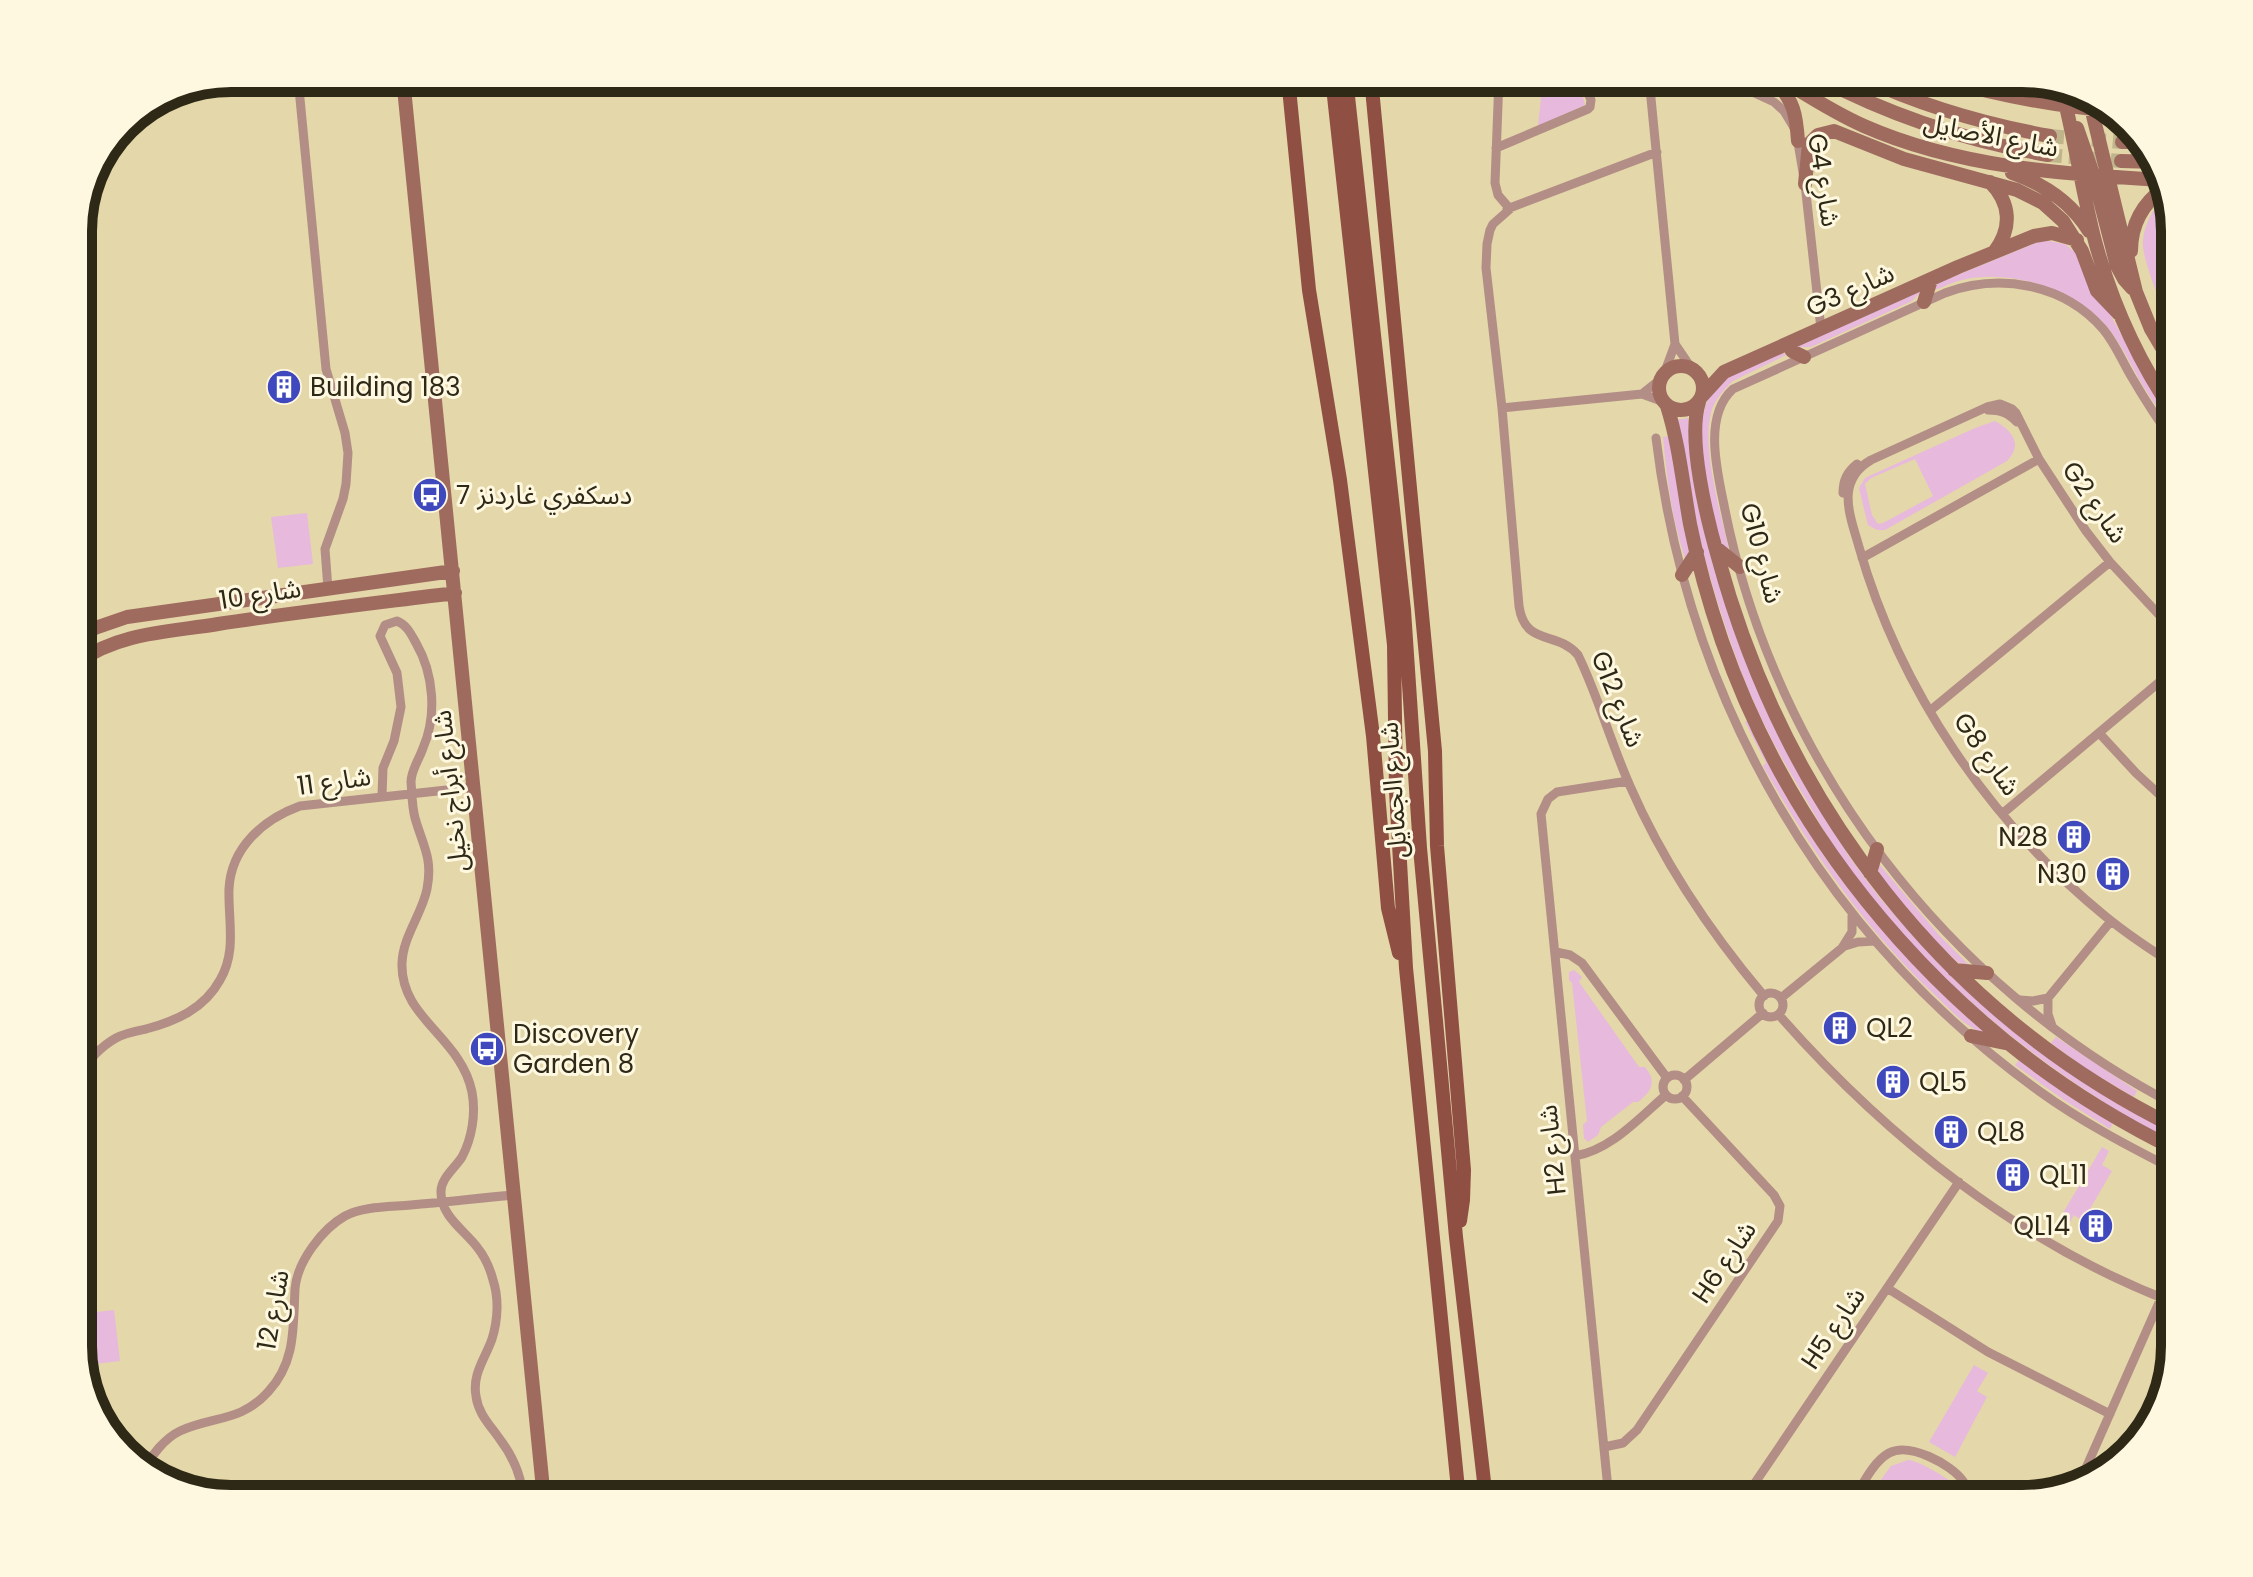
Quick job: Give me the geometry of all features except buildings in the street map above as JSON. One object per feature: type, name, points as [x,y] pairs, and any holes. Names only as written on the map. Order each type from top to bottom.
[{"type":"main road","points":[[1288,92],[1312,312],[1340,480],[1373,736],[1388,908],[1406,968]]},
{"type":"main road","name":"شارع الجمايل","points":[[1334,92],[1388,530],[1407,645],[1420,848],[1456,1237],[1484,1485]]},
{"type":"main road","name":"شارع الجمايل","points":[[1347,92],[1388,530],[1394,645],[1396,791],[1406,968],[1458,1485]]},
{"type":"main road","points":[[1369,92],[1373,99]]},
{"type":"main road","points":[[1372,92],[1435,751],[1437,846],[1464,1170],[1462,1214],[1456,1237]]},
{"type":"main road","points":[[1373,99],[1375,92]]},
{"type":"street","points":[[299,92],[326,369],[348,453],[343,499],[325,549],[336,588],[350,591],[350,598],[329,608]]},
{"type":"street","name":"شارع أبراج نخيل","points":[[404,92],[543,1485]]},
{"type":"street","points":[[1498,92],[1496,189],[1510,209],[1657,152]]},
{"type":"street","points":[[1496,148],[1588,109],[1591,100],[1588,92]]},
{"type":"street","points":[[1651,92],[1675,344],[1659,387],[1676,439],[1697,552],[1722,640],[1772,757],[1806,817],[1852,883],[1900,940],[1953,994],[2010,1044],[2098,1107],[2161,1141]]},
{"type":"street","name":"G4 شارع","points":[[1750,92],[1779,106],[1791,120],[1798,141],[1821,329]]},
{"type":"street","points":[[1784,92],[1796,113],[1798,141]]},
{"type":"street","name":"شارع الأصايل","points":[[1802,92],[1884,135],[1982,162],[2094,177],[2151,180]]},
{"type":"street","name":"شارع الأصايل","points":[[1848,92],[1928,125],[1987,143],[2048,155]]},
{"type":"street","name":"شارع الأصايل","points":[[1897,92],[1981,122],[2050,136]]},
{"type":"street","name":"شارع الأصايل","points":[[1992,92],[2072,102]]},
{"type":"street","points":[[2080,105],[2094,177],[2095,241]]},
{"type":"street","points":[[2080,105],[2094,177],[2136,292],[2161,346]]},
{"type":"street","points":[[1805,184],[1809,144],[1818,135],[1834,131],[1904,159],[2017,190],[2043,203],[2063,221],[2077,240],[2097,291],[2119,314]]},
{"type":"street","points":[[2122,142],[2128,142]]},
{"type":"street","points":[[2121,161],[2142,162]]},
{"type":"street","points":[[1982,162],[2030,179],[2048,189],[2076,213],[2095,241],[2119,314],[2142,363],[2161,393]]},
{"type":"street","points":[[1990,182],[2003,199],[2008,219],[2002,242],[1995,252]]},
{"type":"street","points":[[2136,292],[2133,230],[2143,208],[2156,196]]},
{"type":"street","name":"G12 شارع","points":[[1510,209],[1490,230],[1486,268],[1519,606],[1523,621],[1539,637],[1565,643],[1578,655],[1628,781],[1660,847],[1722,943],[1764,996]]},
{"type":"street","name":"G3 شارع","points":[[1700,399],[1724,372],[1995,252],[2043,234],[2060,234],[2077,240]]},
{"type":"street","points":[[1924,302],[1931,280]]},
{"type":"street","name":"G10 شارع","points":[[2161,423],[2103,329],[2055,294],[2015,283],[1976,284],[1952,290],[1733,389],[1723,400],[1715,427],[1727,521],[1758,626],[1786,697],[1827,775],[1877,849],[1929,913],[1987,973],[2055,1030],[2115,1072],[2161,1097]]},
{"type":"street","points":[[1502,408],[1642,394],[1673,409],[1687,410],[1700,399],[1703,382],[1675,344]]},
{"type":"street","points":[[1788,344],[1792,351],[1804,357]]},
{"type":"street","points":[[1642,394],[1677,366],[1693,370]]},
{"type":"street","name":"G3 شارع","points":[[1693,370],[1724,372]]},
{"type":"street","name":"G10 شارع","points":[[1700,399],[1695,420],[1695,443],[1715,547],[1741,632],[1767,699],[1813,789],[1838,829],[1904,915],[1954,970],[2063,1060],[2161,1119]]},
{"type":"street","name":"G2 شارع","points":[[1849,506],[1843,486],[1847,473],[1858,464],[1993,404],[2006,405],[2016,413],[2039,459],[2110,562],[2161,617]]},
{"type":"street","points":[[1656,438],[1667,512],[1682,575],[1717,680],[1751,758],[1790,826],[1875,941],[1971,1036],[2017,1074],[2075,1115],[2161,1163]]},
{"type":"street","points":[[1862,558],[2039,459]]},
{"type":"street","name":"G8 شارع","points":[[1849,506],[1862,558],[1892,636],[1953,749],[2002,814],[2046,861],[2111,921],[2161,955]]},
{"type":"street","points":[[1715,547],[1740,567]]},
{"type":"street","points":[[1682,575],[1697,552]]},
{"type":"street","points":[[1931,710],[2110,562]]},
{"type":"street","name":"شارع 10","points":[[92,630],[127,617],[453,571]]},
{"type":"street","name":"شارع 10","points":[[92,654],[106,645],[136,636],[455,593]]},
{"type":"street","points":[[382,796],[383,768],[394,741],[401,707],[397,673],[380,636],[381,630],[390,622],[403,623],[420,649],[432,697],[431,722],[411,777],[414,815],[426,845],[429,871],[427,890],[407,937],[402,960],[403,977],[415,1007],[456,1053],[466,1072],[472,1094],[470,1137],[462,1157],[441,1187],[442,1202],[452,1219],[478,1248],[494,1282],[496,1320],[492,1339],[478,1369],[476,1397],[480,1411],[511,1456],[520,1485]]},
{"type":"street","points":[[2002,814],[2161,681]]},
{"type":"street","points":[[2100,734],[2161,796]]},
{"type":"street","name":"H2 شارع","points":[[1608,1485],[1541,814],[1548,799],[1557,792],[1628,781]]},
{"type":"street","name":"شارع 11","points":[[92,1057],[118,1036],[191,1012],[213,992],[227,966],[231,950],[229,886],[232,874],[245,845],[255,832],[281,813],[300,806],[474,787]]},
{"type":"street","points":[[1870,873],[1877,849]]},
{"type":"street","points":[[1781,998],[1842,948],[1852,932],[1852,913]]},
{"type":"street","points":[[2055,1030],[2048,1014],[2048,998],[2111,921]]},
{"type":"street","points":[[1842,948],[1858,942],[1875,941]]},
{"type":"street","points":[[1556,952],[1570,955],[1582,963],[1667,1078]]},
{"type":"street","points":[[1954,970],[1987,973]]},
{"type":"street","points":[[1774,994],[1781,998],[1783,1008],[1779,1015],[1770,1017],[1763,1013],[1760,1004],[1764,996],[1774,994]]},
{"type":"street","points":[[2018,1000],[2048,998]]},
{"type":"street","points":[[1684,1080],[1763,1013]]},
{"type":"street","points":[[1779,1015],[1839,1080],[1959,1182],[2052,1243],[2161,1298],[2085,1470]]},
{"type":"street","points":[[1971,1036],[2010,1044]]},
{"type":"street","points":[[1677,1076],[1684,1080],[1686,1089],[1682,1096],[1673,1099],[1666,1095],[1663,1086],[1667,1078],[1677,1076]]},
{"type":"street","points":[[1575,1156],[1604,1146],[1666,1095]]},
{"type":"street","name":"H6 شارع","points":[[1604,1447],[1623,1443],[1637,1430],[1778,1221],[1780,1206],[1774,1195],[1682,1096]]},
{"type":"street","name":"H5 شارع","points":[[1753,1485],[1959,1182]]},
{"type":"street","name":"شارع 12","points":[[151,1459],[160,1447],[180,1431],[242,1413],[256,1404],[274,1385],[288,1361],[292,1345],[295,1284],[300,1270],[314,1245],[346,1215],[358,1211],[514,1195]]},
{"type":"street","points":[[1887,1288],[1988,1352],[2110,1414]]},
{"type":"street","points":[[1864,1485],[1886,1455],[1903,1449],[1920,1453],[1960,1477],[1965,1485]]},
{"type":"shaded area","points":[[1542,92],[1582,92],[1585,105],[1538,126]]},
{"type":"shaded area","points":[[2157,206],[2161,231],[2161,304],[2143,250],[2147,223]]},
{"type":"shaded area","points":[[2043,240],[2065,244],[2077,254],[2161,404],[2161,412],[2112,333],[2083,305],[2064,294],[2023,280],[2002,277],[1962,280],[1933,290],[1938,283]]},
{"type":"shaded area","points":[[1919,291],[1912,301],[1811,347],[1797,345]]},
{"type":"shaded area","points":[[1779,353],[1788,354],[1733,381],[1718,398],[1711,413],[1708,432],[1711,465],[1729,550],[1719,538],[1705,475],[1701,429],[1705,408],[1713,390],[1728,375]]},
{"type":"shaded area","points":[[1688,418],[1690,441],[1739,645],[1783,741],[1848,855],[1916,939],[1970,993],[2013,1031],[2092,1087],[2161,1125],[2161,1136],[2086,1090],[2001,1028],[1924,957],[1889,919],[1842,858],[1776,747],[1737,660],[1696,524],[1676,420]]},
{"type":"shaded area","points":[[1995,421],[2007,429],[2015,444],[2007,461],[1885,530],[1868,525],[1859,488],[1865,478]],"holes":[[[1915,459],[1933,496],[1878,524],[1872,515],[1865,484],[1871,478]]]},
{"type":"shaded area","points":[[1670,436],[1691,548],[1686,561],[1666,468],[1663,437]]},
{"type":"shaded area","points":[[307,513],[313,564],[278,568],[271,517]]},
{"type":"shaded area","points":[[1748,720],[1786,794],[1830,864],[1905,953],[1988,1034],[1960,1019],[1909,970],[1840,887],[1763,766],[1766,763],[1745,722]]},
{"type":"shaded area","points":[[1879,864],[1939,935],[1969,965],[1957,962],[1935,940],[1880,877]]},
{"type":"shaded area","points":[[1574,970],[1582,977],[1579,982],[1639,1067],[1645,1067],[1649,1072],[1652,1082],[1643,1098],[1601,1127],[1598,1135],[1588,1142],[1584,1138],[1583,1125],[1587,1121],[1572,983],[1569,980],[1569,972]]},
{"type":"shaded area","points":[[2056,1037],[2137,1091],[2134,1097],[2088,1070],[2051,1043]]},
{"type":"shaded area","points":[[2020,1059],[2113,1123],[2110,1129],[2015,1065]]},
{"type":"shaded area","points":[[2102,1147],[2109,1151],[2102,1165],[2112,1171],[2083,1221],[2074,1215],[2066,1229],[2057,1223]]},
{"type":"shaded area","points":[[114,1310],[120,1361],[94,1364],[92,1313]]},
{"type":"shaded area","points":[[1974,1365],[1988,1373],[1977,1391],[1987,1397],[1955,1457],[1929,1442]]},
{"type":"shaded area","points":[[1913,1461],[1953,1485],[1877,1485],[1891,1466]]},
{"type":"tunnel","points":[[2050,136],[2122,142]]},
{"type":"tunnel","points":[[2048,155],[2121,161]]},
{"type":"place","name":"Building 183","points":[[284,387]]},
{"type":"place","name":"دسكفري غاردنز 7","points":[[430,495]]},
{"type":"place","name":"N28","points":[[2074,837]]},
{"type":"place","name":"N30","points":[[2113,874]]},
{"type":"place","name":"QL2","points":[[1840,1028]]},
{"type":"place","name":"Discovery Garden 8","points":[[487,1049]]},
{"type":"place","name":"QL5","points":[[1893,1082]]},
{"type":"place","name":"QL8","points":[[1951,1132]]},
{"type":"place","name":"QL11","points":[[2013,1175]]},
{"type":"place","name":"QL14","points":[[2096,1226]]}]
